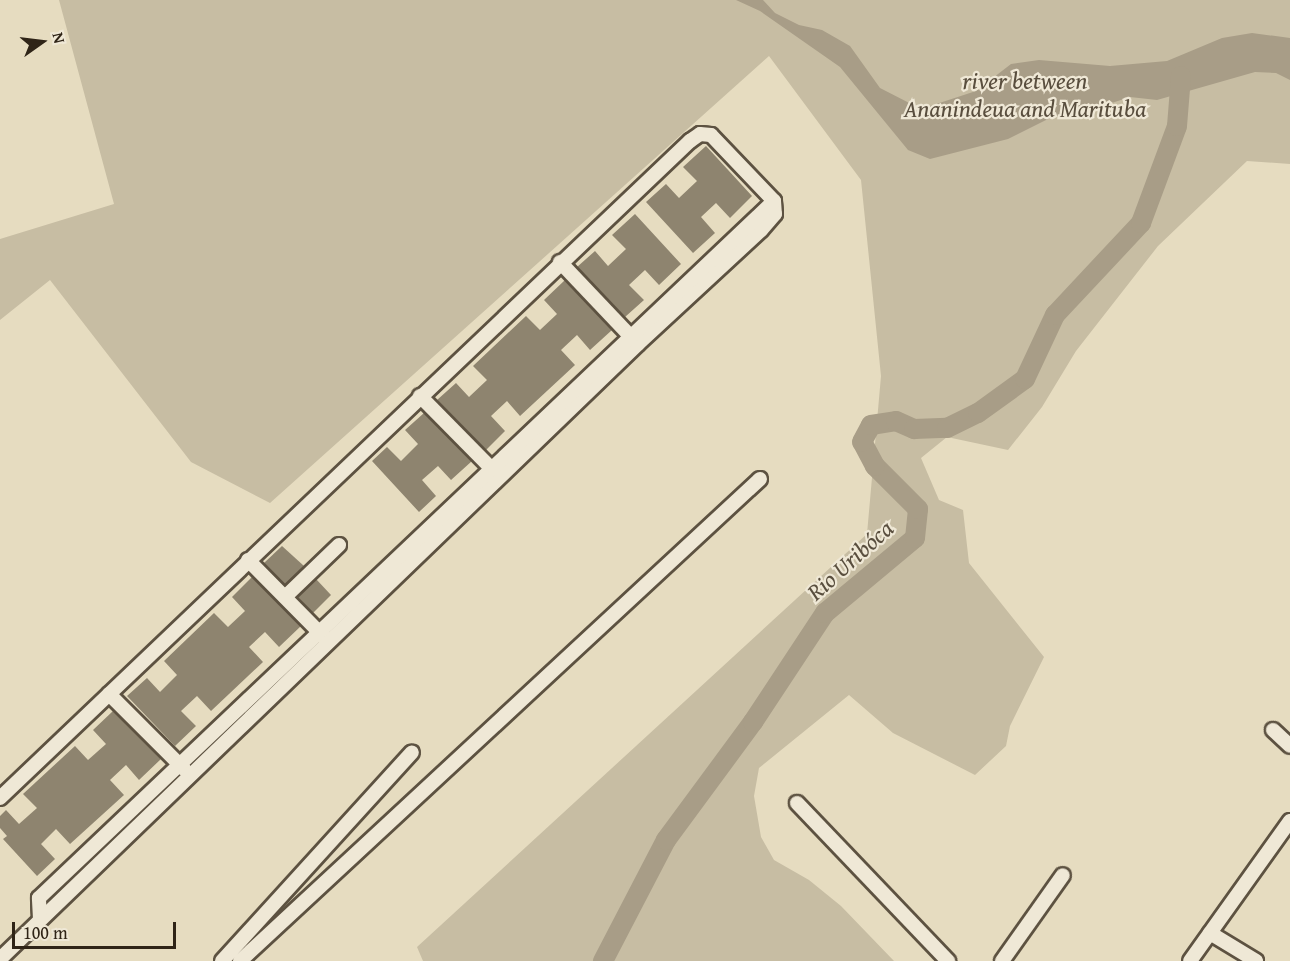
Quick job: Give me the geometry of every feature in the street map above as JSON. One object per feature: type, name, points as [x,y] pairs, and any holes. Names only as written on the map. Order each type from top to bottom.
[{"type":"street","points":[[0,798],[560,262],[700,134],[711,135],[774,201],[776,209],[771,220],[634,340],[184,769],[0,959]]},
{"type":"street","points":[[560,262],[634,340]]},
{"type":"street","points":[[420,396],[495,472]]},
{"type":"street","points":[[240,961],[760,478]]},
{"type":"street","points":[[285,597],[339,545]]},
{"type":"street","points":[[248,560],[324,636]]},
{"type":"street","points":[[109,694],[184,769]]},
{"type":"street","points":[[1273,730],[1290,746]]},
{"type":"street","points":[[222,961],[412,752]]},
{"type":"street","points":[[797,803],[948,961]]},
{"type":"street","points":[[1190,961],[1290,822]]},
{"type":"street","points":[[1002,961],[1063,875]]},
{"type":"street","points":[[1210,933],[1256,961]]},
{"type":"shaded area","points":[[59,0],[1290,0],[1290,164],[1247,161],[1158,246],[1076,351],[1042,407],[1008,450],[947,437],[921,458],[939,500],[963,510],[969,563],[1044,657],[1010,726],[1006,746],[975,775],[893,733],[849,695],[759,768],[754,796],[761,837],[774,860],[809,880],[841,906],[894,961],[423,961],[417,947],[867,534],[881,376],[861,180],[769,56],[270,503],[191,462],[50,280],[0,320],[0,239],[114,204]]},
{"type":"water","name":"river between Ananindeua and Marituba","points":[[736,0],[763,0],[775,13],[799,25],[822,30],[850,46],[880,88],[921,109],[976,91],[1011,64],[1039,60],[1110,66],[1167,61],[1222,38],[1252,33],[1290,38],[1290,80],[1276,73],[1255,72],[1157,100],[1130,97],[1069,117],[1054,116],[1008,139],[930,159],[908,150],[840,67],[760,11]]},
{"type":"building","points":[[706,146],[752,196],[730,218],[716,203],[701,217],[715,233],[693,253],[646,202],[666,184],[679,198],[697,181],[683,167]]},
{"type":"building","points":[[635,214],[681,264],[659,285],[645,270],[629,285],[644,300],[625,317],[577,267],[595,251],[608,266],[626,249],[612,235]]},
{"type":"building","points":[[565,280],[612,330],[590,350],[577,335],[561,350],[575,365],[520,416],[507,401],[491,416],[505,431],[486,450],[437,400],[456,383],[469,397],[487,380],[473,366],[526,316],[540,330],[557,314],[544,300]]},
{"type":"building","points":[[424,413],[472,461],[451,480],[438,466],[422,480],[436,496],[419,512],[372,461],[387,447],[401,461],[418,444],[405,430]]},
{"type":"building","points":[[282,546],[304,566],[285,585],[264,563]]},
{"type":"building","points":[[252,577],[301,626],[279,647],[265,632],[249,647],[263,662],[211,711],[197,696],[181,711],[196,726],[175,746],[127,696],[147,678],[160,692],[177,675],[164,661],[214,613],[228,627],[245,611],[232,597]]},
{"type":"building","points":[[316,579],[331,595],[313,613],[298,597]]},
{"type":"building","points":[[113,711],[161,759],[139,780],[126,765],[110,780],[124,795],[70,844],[56,829],[41,844],[55,859],[37,876],[3,839],[7,836],[0,828],[0,816],[6,810],[19,824],[37,808],[23,794],[75,746],[88,760],[106,744],[93,730]]},
{"type":"waterway","name":"Rio Uribóca","points":[[603,961],[666,840],[753,722],[825,613],[915,538],[918,509],[875,466],[862,442],[871,425],[896,421],[914,429],[947,428],[978,413],[1025,379],[1055,315],[1141,223],[1177,126],[1181,76]]}]
